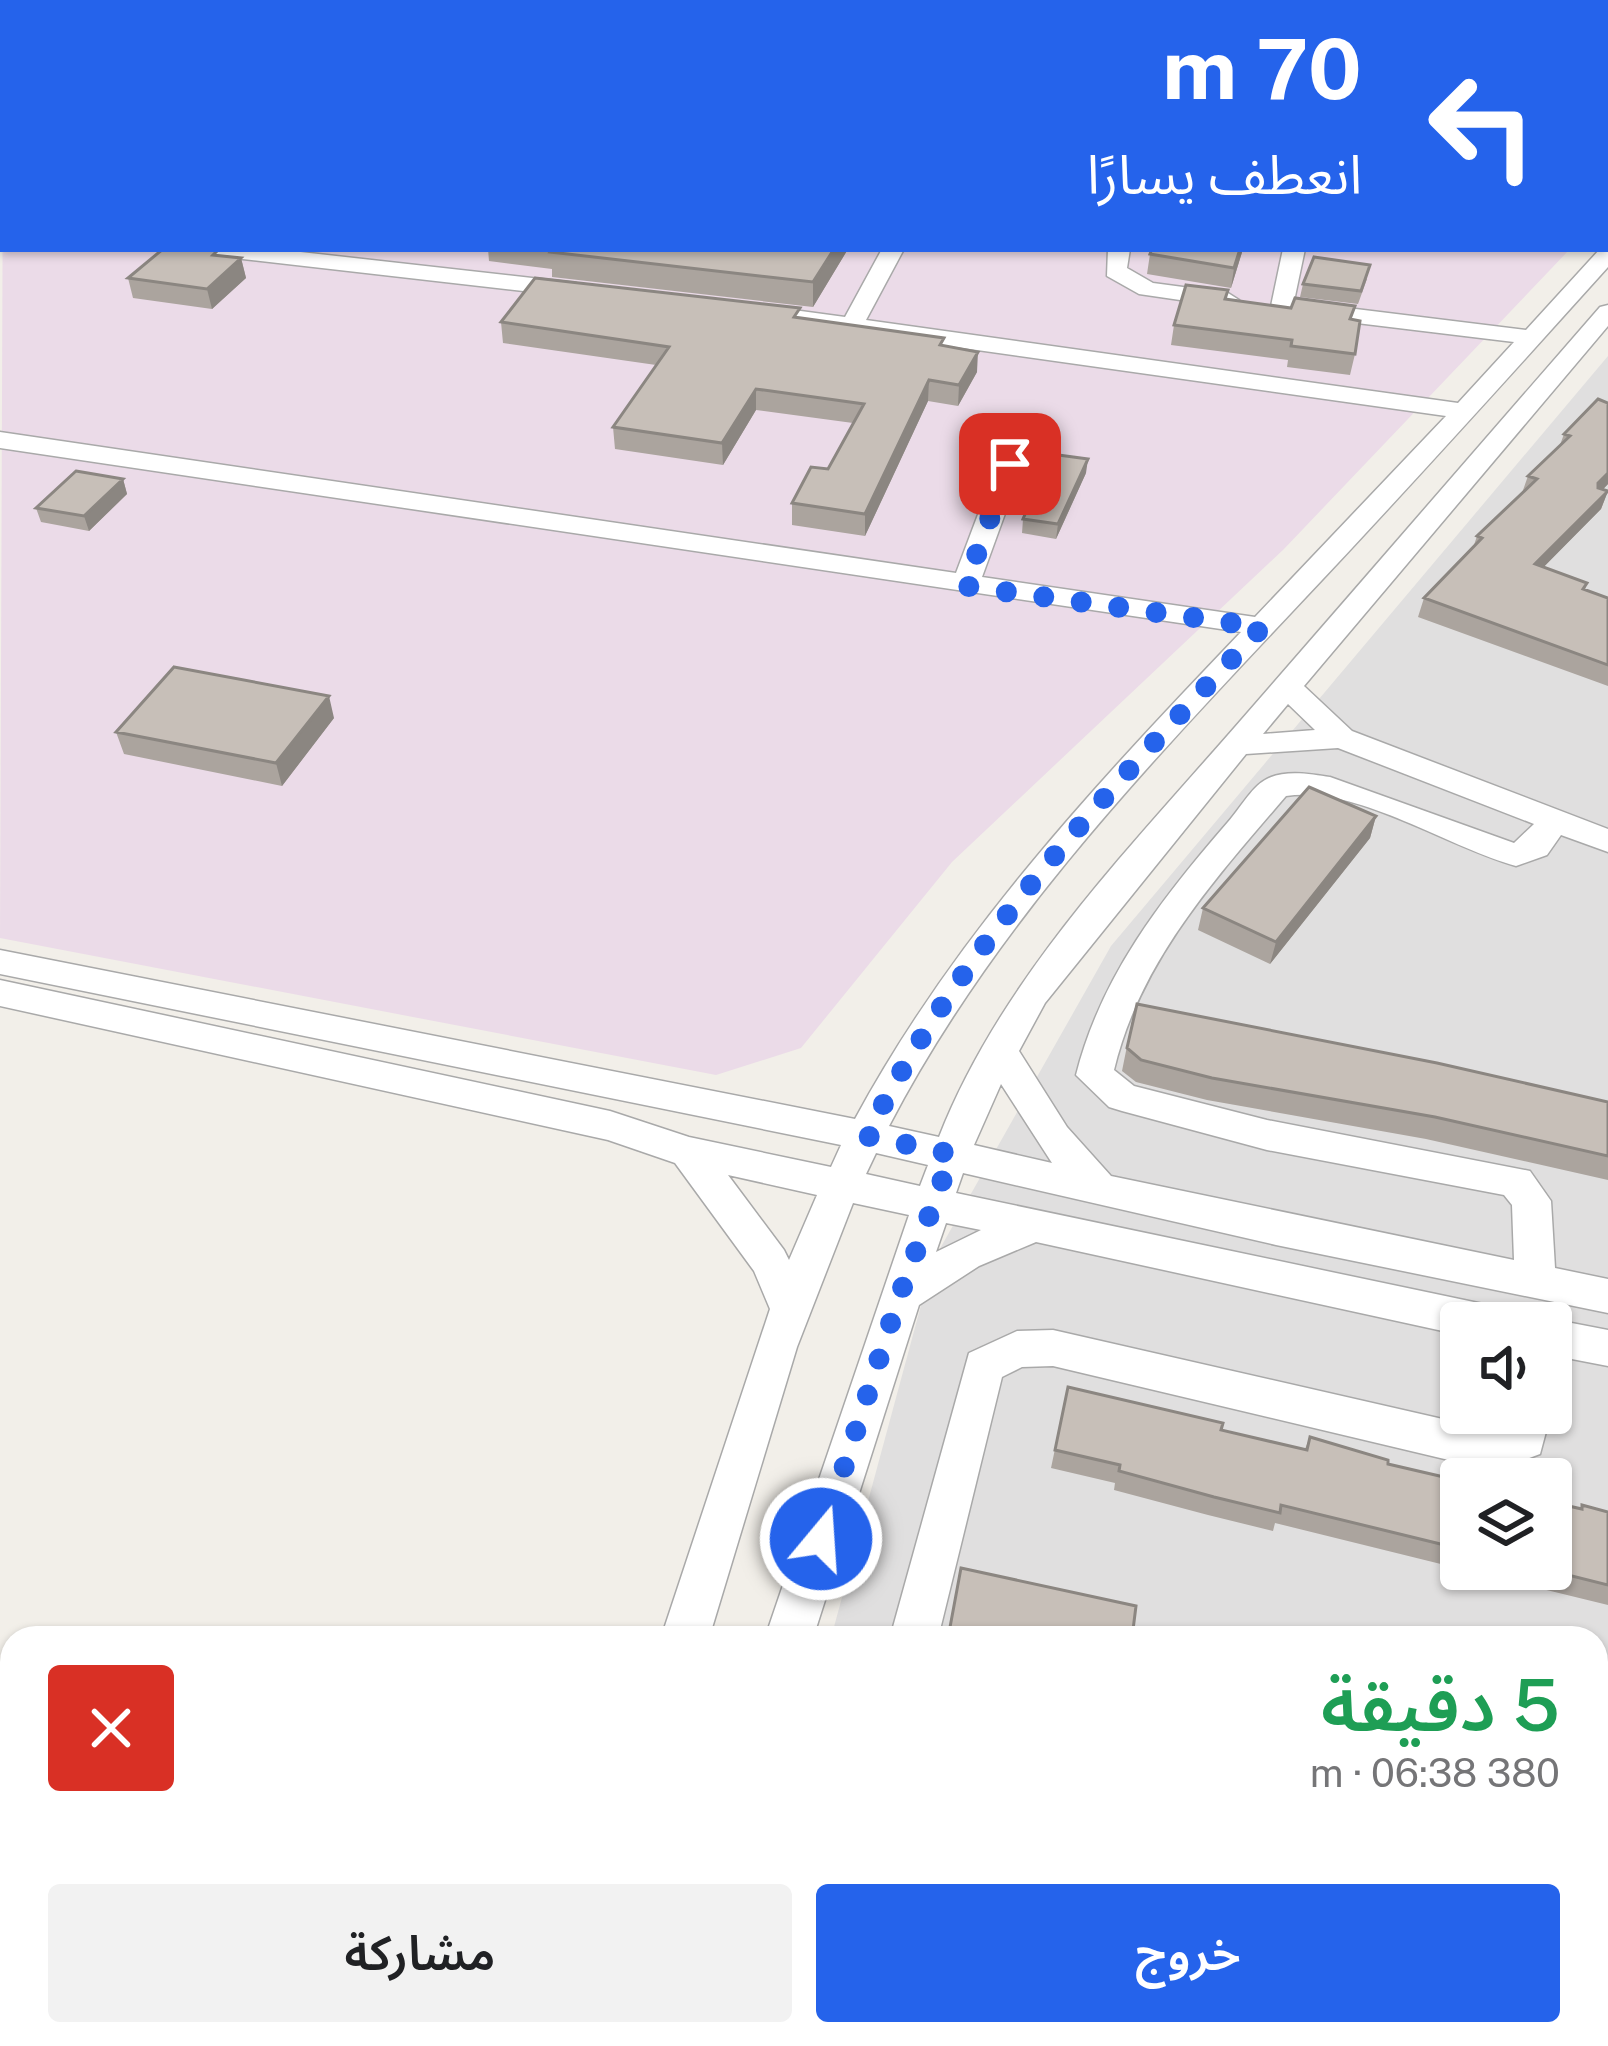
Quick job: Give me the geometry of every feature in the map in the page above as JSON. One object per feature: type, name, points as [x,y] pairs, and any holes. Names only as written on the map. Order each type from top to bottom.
[{"type":"street","points":[[241,252],[603,294]]},
{"type":"street","points":[[853,323],[890,252]]},
{"type":"street","points":[[1118,252],[1115,271],[1132,284],[1530,337]]},
{"type":"street","points":[[1282,307],[1293,252]]},
{"type":"street","points":[[689,1626],[792,1312],[842,1184],[899,1071],[955,982],[1080,820],[1607,256]]},
{"type":"street","points":[[717,307],[1463,411]]},
{"type":"street","points":[[793,1626],[932,1204],[969,1108],[1032,995],[1081,931],[1290,689],[1343,618],[1608,312]]},
{"type":"street","points":[[0,440],[1262,627]]},
{"type":"street","points":[[965,586],[1010,464]]},
{"type":"street","points":[[1290,689],[1341,738]]},
{"type":"street","points":[[1239,745],[1341,738],[1608,841]]},
{"type":"street","points":[[1536,1283],[1531,1201],[1516,1182],[1267,1135],[1122,1096],[1094,1075],[1100,1039],[1160,927],[1276,787],[1294,781],[1332,786],[1516,855],[1535,847],[1554,821]]},
{"type":"street","points":[[0,962],[126,1004],[610,1126],[689,1152],[1040,1223],[1440,1312]]},
{"type":"street","points":[[0,993],[126,1004],[867,1136],[1276,1229],[1608,1297]]},
{"type":"street","points":[[1000,1049],[1036,1116],[1067,1156],[1099,1186]]},
{"type":"street","points":[[689,1152],[770,1262],[792,1312]]},
{"type":"street","points":[[899,1297],[964,1254],[1040,1223]]},
{"type":"street","points":[[1572,1341],[1608,1348]]},
{"type":"street","points":[[917,1626],[984,1366],[1017,1349],[1053,1348],[1495,1451],[1525,1440],[1526,1434]]},
{"type":"shaded area","points":[[3,252],[1567,252],[1284,549],[952,862],[801,1048],[716,1075],[0,938]]},
{"type":"shaded area","points":[[1608,356],[1608,1626],[834,1626],[933,1261],[1111,946]]},
{"type":"building","points":[[159,252],[216,252],[213,255],[241,258],[207,289],[128,278]]},
{"type":"building","points":[[550,252],[832,252],[813,282]]},
{"type":"building","points":[[1151,252],[1239,252],[1234,268]]},
{"type":"building","points":[[1314,257],[1370,265],[1361,291],[1303,284]]},
{"type":"building","points":[[535,278],[800,308],[794,317],[944,338],[940,345],[978,352],[959,385],[929,380],[865,514],[792,503],[811,467],[828,469],[864,404],[756,389],[722,443],[613,427],[669,347],[501,322]]},
{"type":"building","points":[[1186,285],[1228,290],[1225,299],[1291,308],[1295,298],[1355,306],[1350,319],[1360,321],[1355,354],[1291,346],[1292,340],[1174,325]]},
{"type":"building","points":[[1598,399],[1608,403],[1608,473],[1598,488],[1608,491],[1535,564],[1587,583],[1583,589],[1608,598],[1608,665],[1424,598],[1482,538],[1477,536],[1537,479],[1528,476],[1570,436],[1564,434]]},
{"type":"building","points":[[1051,454],[1088,459],[1058,524],[1023,519]]},
{"type":"building","points":[[76,471],[123,479],[84,516],[36,508]]},
{"type":"building","points":[[174,667],[329,696],[276,763],[116,732]]},
{"type":"building","points":[[1309,787],[1376,816],[1276,942],[1203,908]]},
{"type":"building","points":[[1137,1004],[1608,1102],[1608,1156],[1141,1060],[1127,1048]]},
{"type":"building","points":[[1068,1387],[1223,1423],[1221,1430],[1307,1450],[1310,1437],[1440,1476],[1440,1544],[1281,1505],[1280,1513],[1214,1497],[1119,1471],[1120,1465],[1055,1450]]},
{"type":"building","points":[[1572,1507],[1608,1512],[1608,1585],[1572,1576]]},
{"type":"building","points":[[961,1568],[1136,1606],[1134,1626],[950,1626]]},
{"type":"route","points":[[821,1539],[899,1297],[952,1154],[867,1136],[899,1071],[955,982],[1023,891],[1080,820],[1262,627],[965,586],[1010,464]]}]
